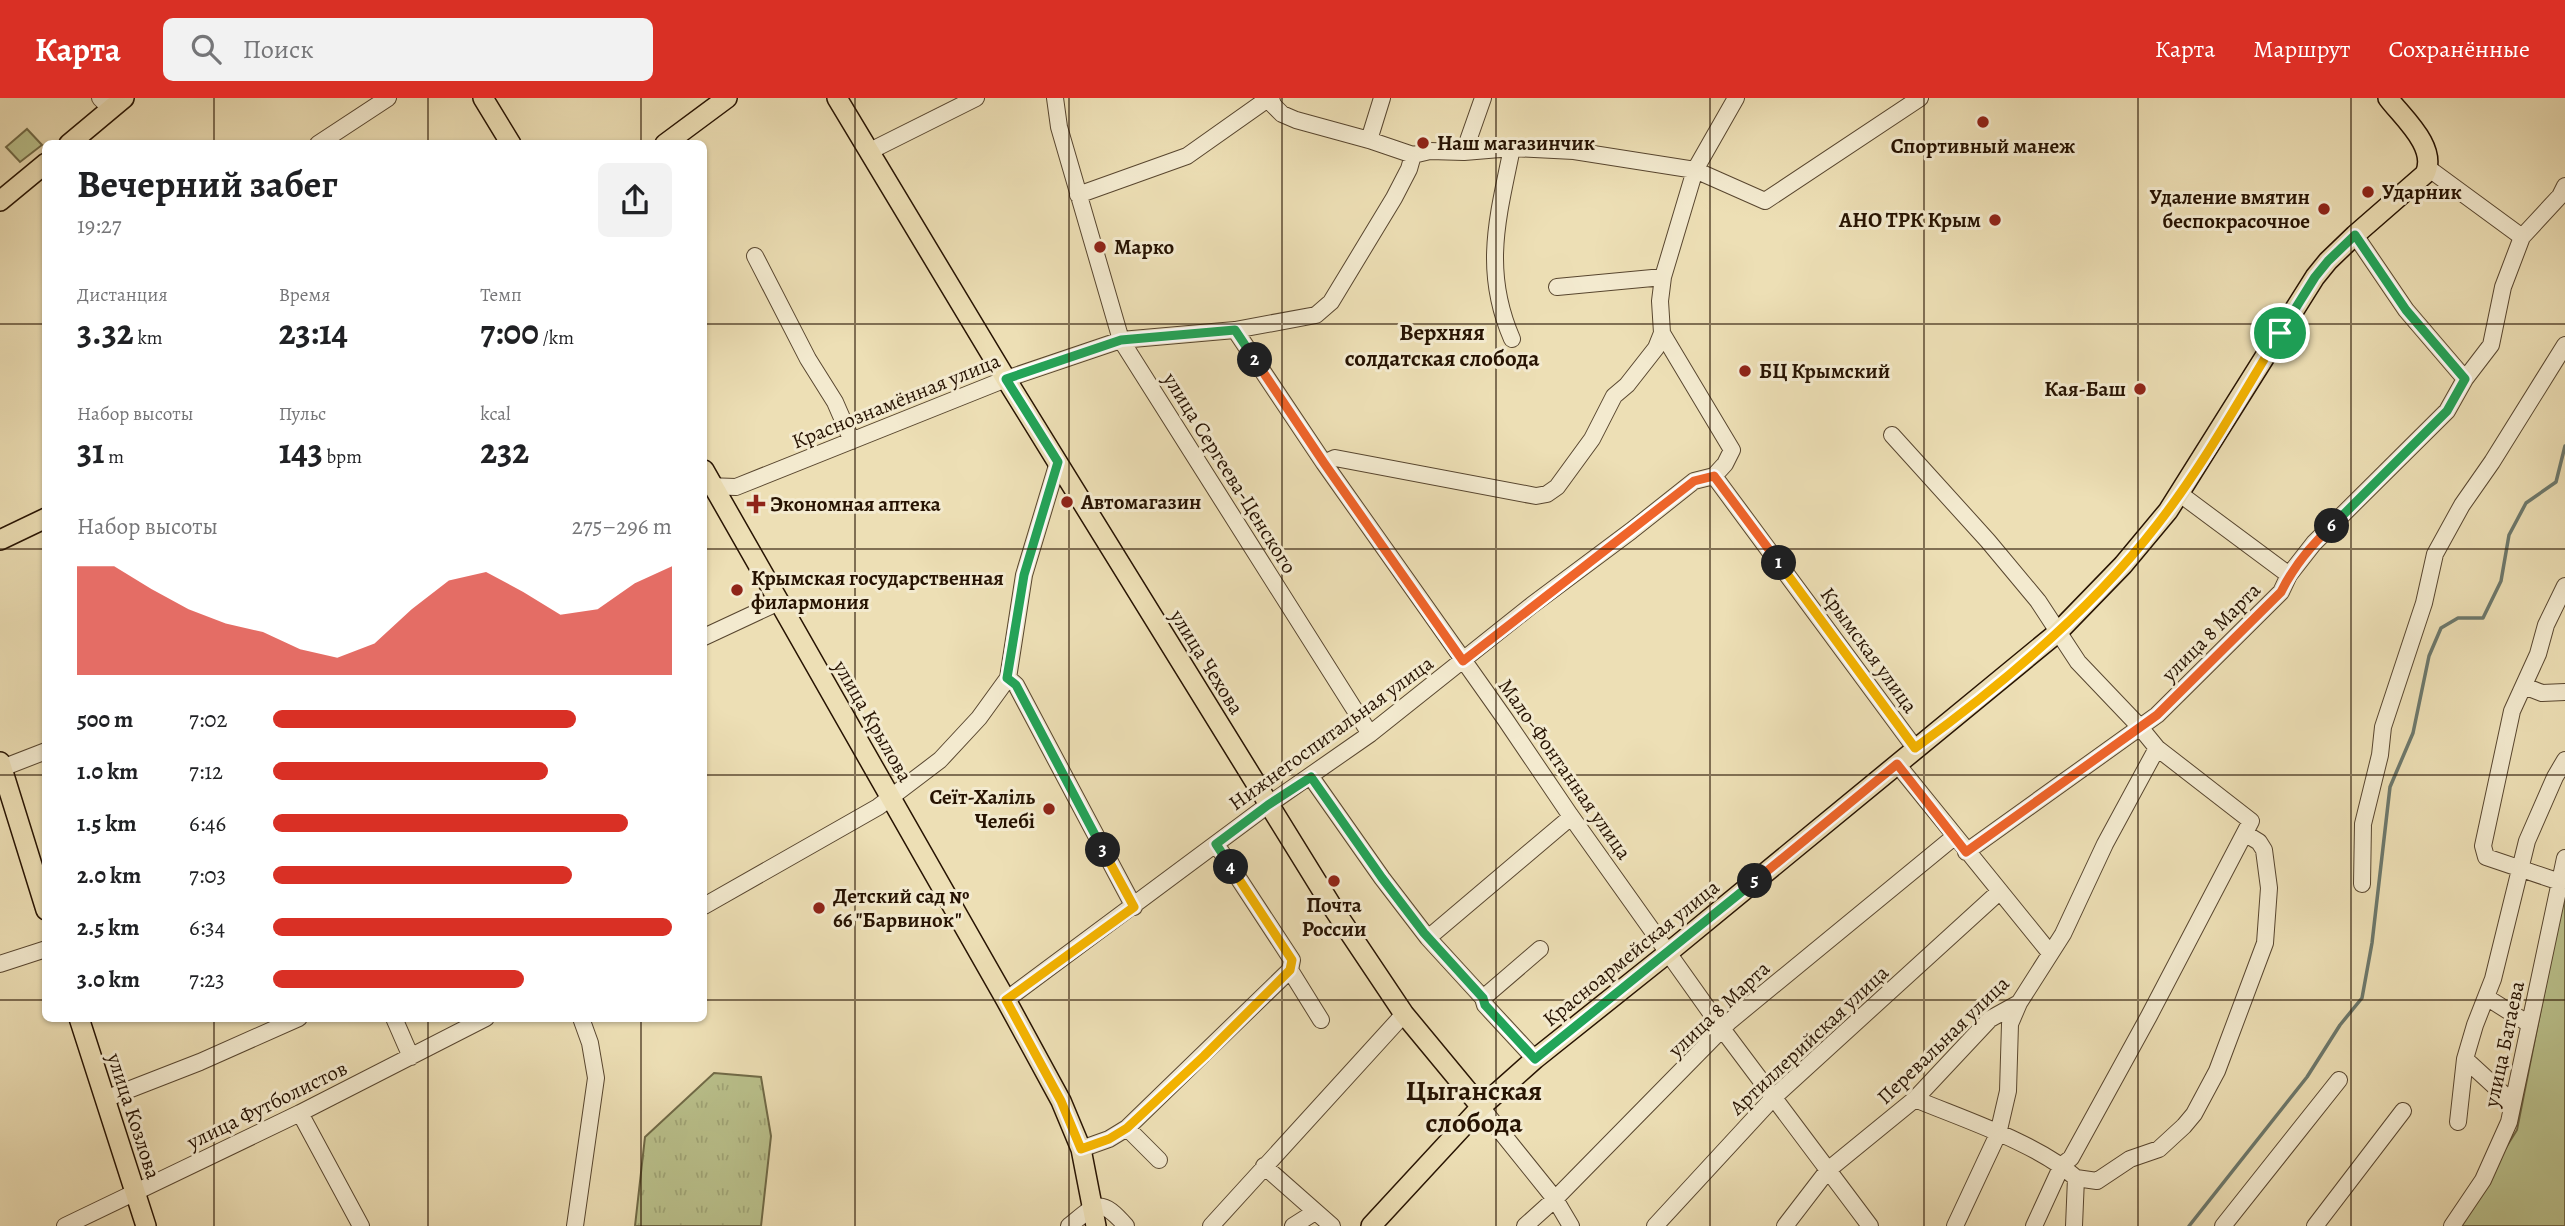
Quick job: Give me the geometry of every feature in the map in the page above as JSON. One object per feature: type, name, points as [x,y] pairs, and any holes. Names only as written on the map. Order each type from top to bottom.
[{"type":"main road","points":[[483,98],[509,140]]},
{"type":"main road","points":[[670,140],[727,98]]},
{"type":"main road","name":"улица Чехова","points":[[837,98],[1006,379],[1340,918],[1404,1014],[1481,1107]]},
{"type":"main road","points":[[2388,98],[2423,144],[2427,152],[2428,168]]},
{"type":"main road","points":[[73,140],[112,102]]},
{"type":"main road","points":[[0,201],[42,166]]},
{"type":"main road","name":"Красноармейская улица","points":[[1371,1226],[1481,1107],[1535,1059],[2057,633],[2139,547],[2180,494],[2315,277],[2328,261],[2421,178],[2428,168]]},
{"type":"main road","name":"улица Крылова","points":[[707,481],[779,602],[1061,1101],[1081,1149],[1094,1217]]},
{"type":"main road","points":[[0,540],[42,519]]},
{"type":"main road","points":[[1,765],[42,897]]},
{"type":"main road","name":"улица Козлова","points":[[80,1022],[146,1226]]},
{"type":"street","points":[[324,140],[388,98]]},
{"type":"street","points":[[870,151],[976,98]]},
{"type":"street","name":"улица Сергеева-Ценского","points":[[1055,98],[1059,127],[1121,340],[1370,734]]},
{"type":"street","points":[[1078,195],[1187,156],[1270,98],[1282,114],[1296,120],[1413,155],[1430,151],[1464,152],[1512,148],[1574,151],[1695,170],[1765,201],[1920,98]]},
{"type":"street","points":[[1369,140],[1382,98]]},
{"type":"street","points":[[1464,152],[1483,98]]},
{"type":"street","points":[[1714,476],[1726,464],[1732,450],[1662,333],[1660,301],[1662,277],[1695,170],[1736,98]]},
{"type":"street","points":[[1512,148],[1495,231],[1494,267],[1503,319],[1512,339]]},
{"type":"street","name":"Краснознамённая улица","points":[[707,481],[736,487],[1006,379],[1121,340],[1235,330],[1316,315],[1331,302],[1404,179],[1413,155]]},
{"type":"street","points":[[2428,168],[2522,237]]},
{"type":"street","name":"улица 8 Марта","points":[[1966,852],[2157,715],[2281,592],[2289,575],[2314,543],[2447,411],[2465,379],[2491,345],[2503,287],[2522,237],[2560,196],[2565,186]]},
{"type":"street","points":[[2355,235],[2406,310],[2465,379]]},
{"type":"street","points":[[755,256],[808,359],[835,402],[852,440]]},
{"type":"street","points":[[1557,287],[1662,277]]},
{"type":"street","name":"Мало-Фонтанная улица","points":[[1235,330],[1324,463],[1572,817],[1723,1030],[1870,1226]]},
{"type":"street","points":[[1324,463],[1335,458],[1536,496],[1547,494],[1556,487],[1592,439],[1614,396],[1644,365],[1662,333]]},
{"type":"street","points":[[2362,884],[2363,824],[2380,754],[2383,727],[2424,603],[2435,554],[2462,505],[2565,345]]},
{"type":"street","points":[[1892,435],[2029,589],[2078,663],[2157,748],[2249,828],[2263,850],[2269,888],[2265,943],[2211,1084],[2194,1114],[2159,1149],[2130,1159],[2097,1181],[2091,1182],[2076,1178],[2062,1165],[1998,1133],[1915,1099]]},
{"type":"street","points":[[707,903],[877,807],[951,749],[979,718],[1007,678],[1024,575],[1058,462]]},
{"type":"street","name":"Нижнегоспитальная улица","points":[[1006,1000],[1268,805],[1370,734],[1694,481],[1714,476]]},
{"type":"street","name":"Крымская улица","points":[[1714,476],[1915,748]]},
{"type":"street","points":[[2180,494],[2289,575]]},
{"type":"street","points":[[2560,882],[2486,857],[2483,846],[2512,711],[2538,654],[2546,625],[2565,586]]},
{"type":"street","points":[[707,636],[779,602]]},
{"type":"street","points":[[1007,678],[1016,685],[1134,907]]},
{"type":"street","points":[[2524,686],[2542,693],[2565,692]]},
{"type":"street","name":"Перевальная улица","points":[[1785,1226],[1828,1170],[1915,1099],[1990,1019],[2019,1003],[2063,934],[2117,822],[2157,748]]},
{"type":"street","points":[[1,765],[42,752]]},
{"type":"street","name":"улица Батаева","points":[[2458,1122],[2465,1059],[2493,979],[2527,841],[2565,761]]},
{"type":"street","points":[[1897,764],[2050,953]]},
{"type":"street","points":[[1311,777],[1428,938],[1535,1059]]},
{"type":"street","points":[[1428,938],[1572,817]]},
{"type":"street","points":[[2034,1226],[2062,1165],[2071,1158],[2249,828]]},
{"type":"street","name":"улица 8 Марта","points":[[1525,1226],[1555,1199],[1730,1021],[1954,837]]},
{"type":"street","points":[[1081,1149],[1109,1139],[1127,1128],[1290,970],[1292,960],[1216,844]]},
{"type":"street","name":"улица Батаева","points":[[2452,1226],[2483,1180],[2509,1122],[2565,858]]},
{"type":"street","name":"Артиллерийская улица","points":[[1655,1226],[1774,1097],[1999,892]]},
{"type":"street","points":[[1483,998],[1540,949]]},
{"type":"street","points":[[0,964],[42,950]]},
{"type":"street","points":[[1290,970],[1321,1020]]},
{"type":"street","points":[[2486,997],[2529,1024]]},
{"type":"street","points":[[1955,1226],[1998,1133],[2007,1091],[2010,1024],[2019,1003]]},
{"type":"street","points":[[1211,1226],[1404,1014]]},
{"type":"street","points":[[105,1099],[211,1058],[290,1022]]},
{"type":"street","points":[[396,1022],[411,1056]]},
{"type":"street","name":"улица Футболистов","points":[[65,1226],[300,1113],[478,1022]]},
{"type":"street","points":[[575,1226],[596,1078],[590,1044],[582,1022]]},
{"type":"street","points":[[2465,1059],[2513,1103]]},
{"type":"street","points":[[2223,1226],[2339,1080]]},
{"type":"street","name":"улица Чехова","points":[[1481,1107],[1555,1199],[1571,1226]]},
{"type":"street","points":[[2315,1226],[2403,1111]]},
{"type":"street","points":[[300,1113],[361,1226]]},
{"type":"street","points":[[1127,1128],[1159,1160]]},
{"type":"street","points":[[1264,1166],[1332,1226]]},
{"type":"street","points":[[2074,1226],[2076,1178]]},
{"type":"street","points":[[1069,1226],[1094,1217],[1107,1208],[1126,1226]]},
{"type":"street","points":[[1293,1226],[1315,1212]]},
{"type":"green space","points":[[27,129],[42,145],[20,162],[6,147]]},
{"type":"green space","points":[[2565,887],[2565,1226],[2457,1226],[2517,1130]]},
{"type":"green space","points":[[714,1073],[761,1077],[771,1136],[761,1226],[635,1226],[645,1137]]},
{"type":"waterway","points":[[2189,1226],[2307,1077],[2340,1025],[2362,998],[2372,943],[2390,787],[2413,733],[2429,656],[2441,628],[2458,618],[2483,618],[2501,581],[2509,535],[2526,503],[2556,482],[2565,446]]},
{"type":"place","name":"Спортивный манеж","points":[[1983,122]]},
{"type":"place","name":"Наш магазинчик","points":[[1423,143]]},
{"type":"place","name":"Ударник","points":[[2368,192]]},
{"type":"place","name":"Удаление вмятин беспокрасочное","points":[[2324,209]]},
{"type":"place","name":"АНО ТРК Крым","points":[[1995,220]]},
{"type":"place","name":"Марко","points":[[1100,247]]},
{"type":"place","name":"БЦ Крымский","points":[[1745,371]]},
{"type":"place","name":"Кая-Баш","points":[[2140,389]]},
{"type":"place","name":"Автомагазин","points":[[1067,502]]},
{"type":"place","name":"Экономная аптека","points":[[756,504]]},
{"type":"place","name":"Крымская государственная филармония","points":[[737,590]]},
{"type":"place","name":"Сеїт-Халіль Челебі","points":[[1049,809]]},
{"type":"place","name":"Почта России","points":[[1334,881]]},
{"type":"place","name":"Детский сад № 66 \"Барвинок\"","points":[[819,908]]},
{"type":"district","name":"Верхняя солдатская слобода","points":[[1442,345]]},
{"type":"district","name":"Цыганская слобода","points":[[1474,1107]]},
{"type":"route","points":[[2355,235],[2406,310],[2465,379],[2447,411],[2314,543],[2289,575],[2281,592],[2157,715],[1966,852],[1897,764],[1535,1059],[1430,941],[1311,777],[1216,844],[1292,960],[1290,970],[1127,1128],[1109,1139],[1081,1149],[1061,1101],[1006,1000],[1134,907],[1016,685],[1007,678],[1024,575],[1058,462],[1006,379],[1121,340],[1235,330],[1324,463],[1463,661],[1694,481],[1714,476],[1915,748],[2057,633],[2139,547],[2180,494],[2280,333],[2315,277],[2355,235]]}]
